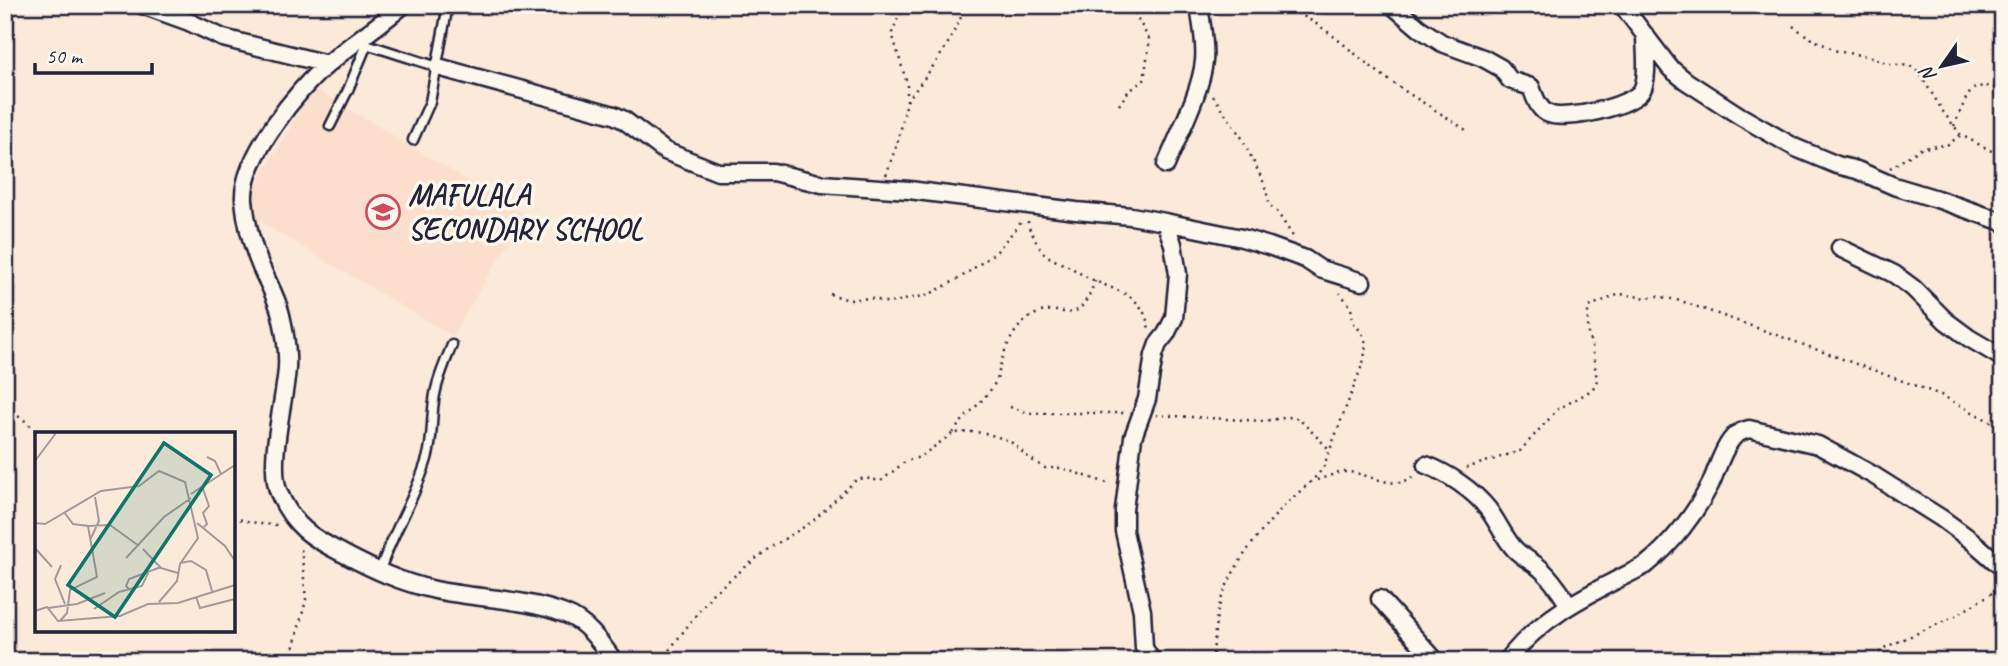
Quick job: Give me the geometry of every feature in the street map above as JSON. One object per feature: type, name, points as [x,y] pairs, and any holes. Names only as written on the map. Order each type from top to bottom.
[{"type":"street","points":[[142,5],[223,38],[327,64]]},
{"type":"street","points":[[170,15],[191,5]]},
{"type":"street","points":[[403,5],[362,43],[327,64],[311,79],[263,143],[248,172],[245,192],[251,237],[278,302],[285,335],[287,367],[275,470],[278,490],[299,526],[316,540],[379,573],[437,590],[527,604],[566,614],[597,637],[614,661]]},
{"type":"street","points":[[1166,165],[1202,75],[1203,34],[1199,5]]},
{"type":"street","points":[[1392,5],[1412,23],[1442,43],[1483,58],[1502,68],[1510,80],[1531,87],[1538,106],[1546,113],[1558,116],[1594,111],[1634,99],[1643,90],[1646,73],[1645,36]]},
{"type":"street","points":[[1622,5],[1670,68],[1740,116],[1796,148],[1894,186],[2003,222]]},
{"type":"street","points":[[438,67],[614,115],[665,151],[718,172],[773,173],[822,184],[1131,216],[1242,238],[1305,259],[1321,270],[1362,282]]},
{"type":"street","points":[[1152,661],[1144,648],[1142,611],[1124,531],[1133,437],[1142,414],[1158,344],[1172,324],[1178,274],[1173,244],[1165,222]]},
{"type":"street","points":[[1840,247],[1895,274],[1946,321],[2003,358]]},
{"type":"street","points":[[1507,661],[1521,643],[1551,617],[1653,559],[1687,521],[1701,500],[1730,440],[1740,431],[1748,429],[1818,445],[1873,475],[1941,518],[2003,568]]},
{"type":"street","points":[[1426,465],[1446,474],[1487,507],[1512,546],[1543,571],[1569,605]]},
{"type":"street","points":[[1380,599],[1436,661]]},
{"type":"lane","points":[[413,141],[430,102],[448,5]]},
{"type":"lane","points":[[330,125],[348,90],[362,43],[438,67]]},
{"type":"lane","points":[[379,573],[427,459],[432,438],[434,399],[452,345]]},
{"type":"path","points":[[881,188],[900,138],[907,101],[907,84],[892,33],[906,5]]},
{"type":"path","points":[[907,101],[936,62],[962,16],[965,5]]},
{"type":"path","points":[[1119,105],[1128,92],[1144,80],[1149,45],[1149,39],[1130,5]]},
{"type":"path","points":[[1278,5],[1323,27],[1381,74],[1469,132]]},
{"type":"path","points":[[1793,26],[1837,51],[1871,57],[1889,64],[1910,66],[1918,71],[1961,135],[2003,157]]},
{"type":"path","points":[[1202,75],[1216,102],[1242,138],[1264,183],[1270,205],[1276,209],[1305,259]]},
{"type":"path","points":[[1954,126],[1967,96],[1976,87],[1989,86],[2003,90]]},
{"type":"path","points":[[1877,178],[1922,148],[1947,145],[1961,135]]},
{"type":"path","points":[[830,294],[849,300],[870,298],[889,303],[928,295],[960,278],[997,251],[1020,223],[1028,218],[1028,229],[1033,235],[1034,243],[1043,253],[1135,299],[1147,318],[1149,335],[1157,349]]},
{"type":"path","points":[[1212,661],[1219,605],[1242,557],[1285,505],[1314,481],[1323,468],[1364,360],[1366,343],[1353,322],[1351,307],[1321,270]]},
{"type":"path","points":[[661,661],[712,594],[768,549],[812,523],[855,481],[864,478],[881,481],[906,461],[920,457],[953,433],[997,379],[1001,362],[1017,329],[1029,318],[1046,310],[1070,313],[1082,309],[1095,281]]},
{"type":"path","points":[[1446,474],[1520,451],[1558,409],[1595,386],[1598,380],[1588,335],[1588,309],[1620,294],[1647,298],[1657,296],[1681,301],[1941,395],[2001,428]]},
{"type":"path","points":[[1010,407],[1030,413],[1097,412],[1224,420],[1263,421],[1291,417],[1299,419],[1331,450]]},
{"type":"path","points":[[5,411],[22,418],[37,432]]},
{"type":"path","points":[[953,433],[974,432],[999,437],[1010,441],[1045,468],[1061,468],[1126,490]]},
{"type":"path","points":[[1314,481],[1342,472],[1351,472],[1396,483],[1410,479],[1420,467],[1426,465]]},
{"type":"path","points":[[234,518],[261,524],[299,526],[306,600],[290,661]]},
{"type":"path","points":[[1868,661],[1886,647],[1954,617],[2003,586]]},
{"type":"shaded area","name":"MAFULALA SECONDARY SCHOOL","points":[[314,88],[525,215],[452,336],[241,210]]},
{"type":"place","name":"MAFULALA SECONDARY SCHOOL","points":[[383,212]]}]
